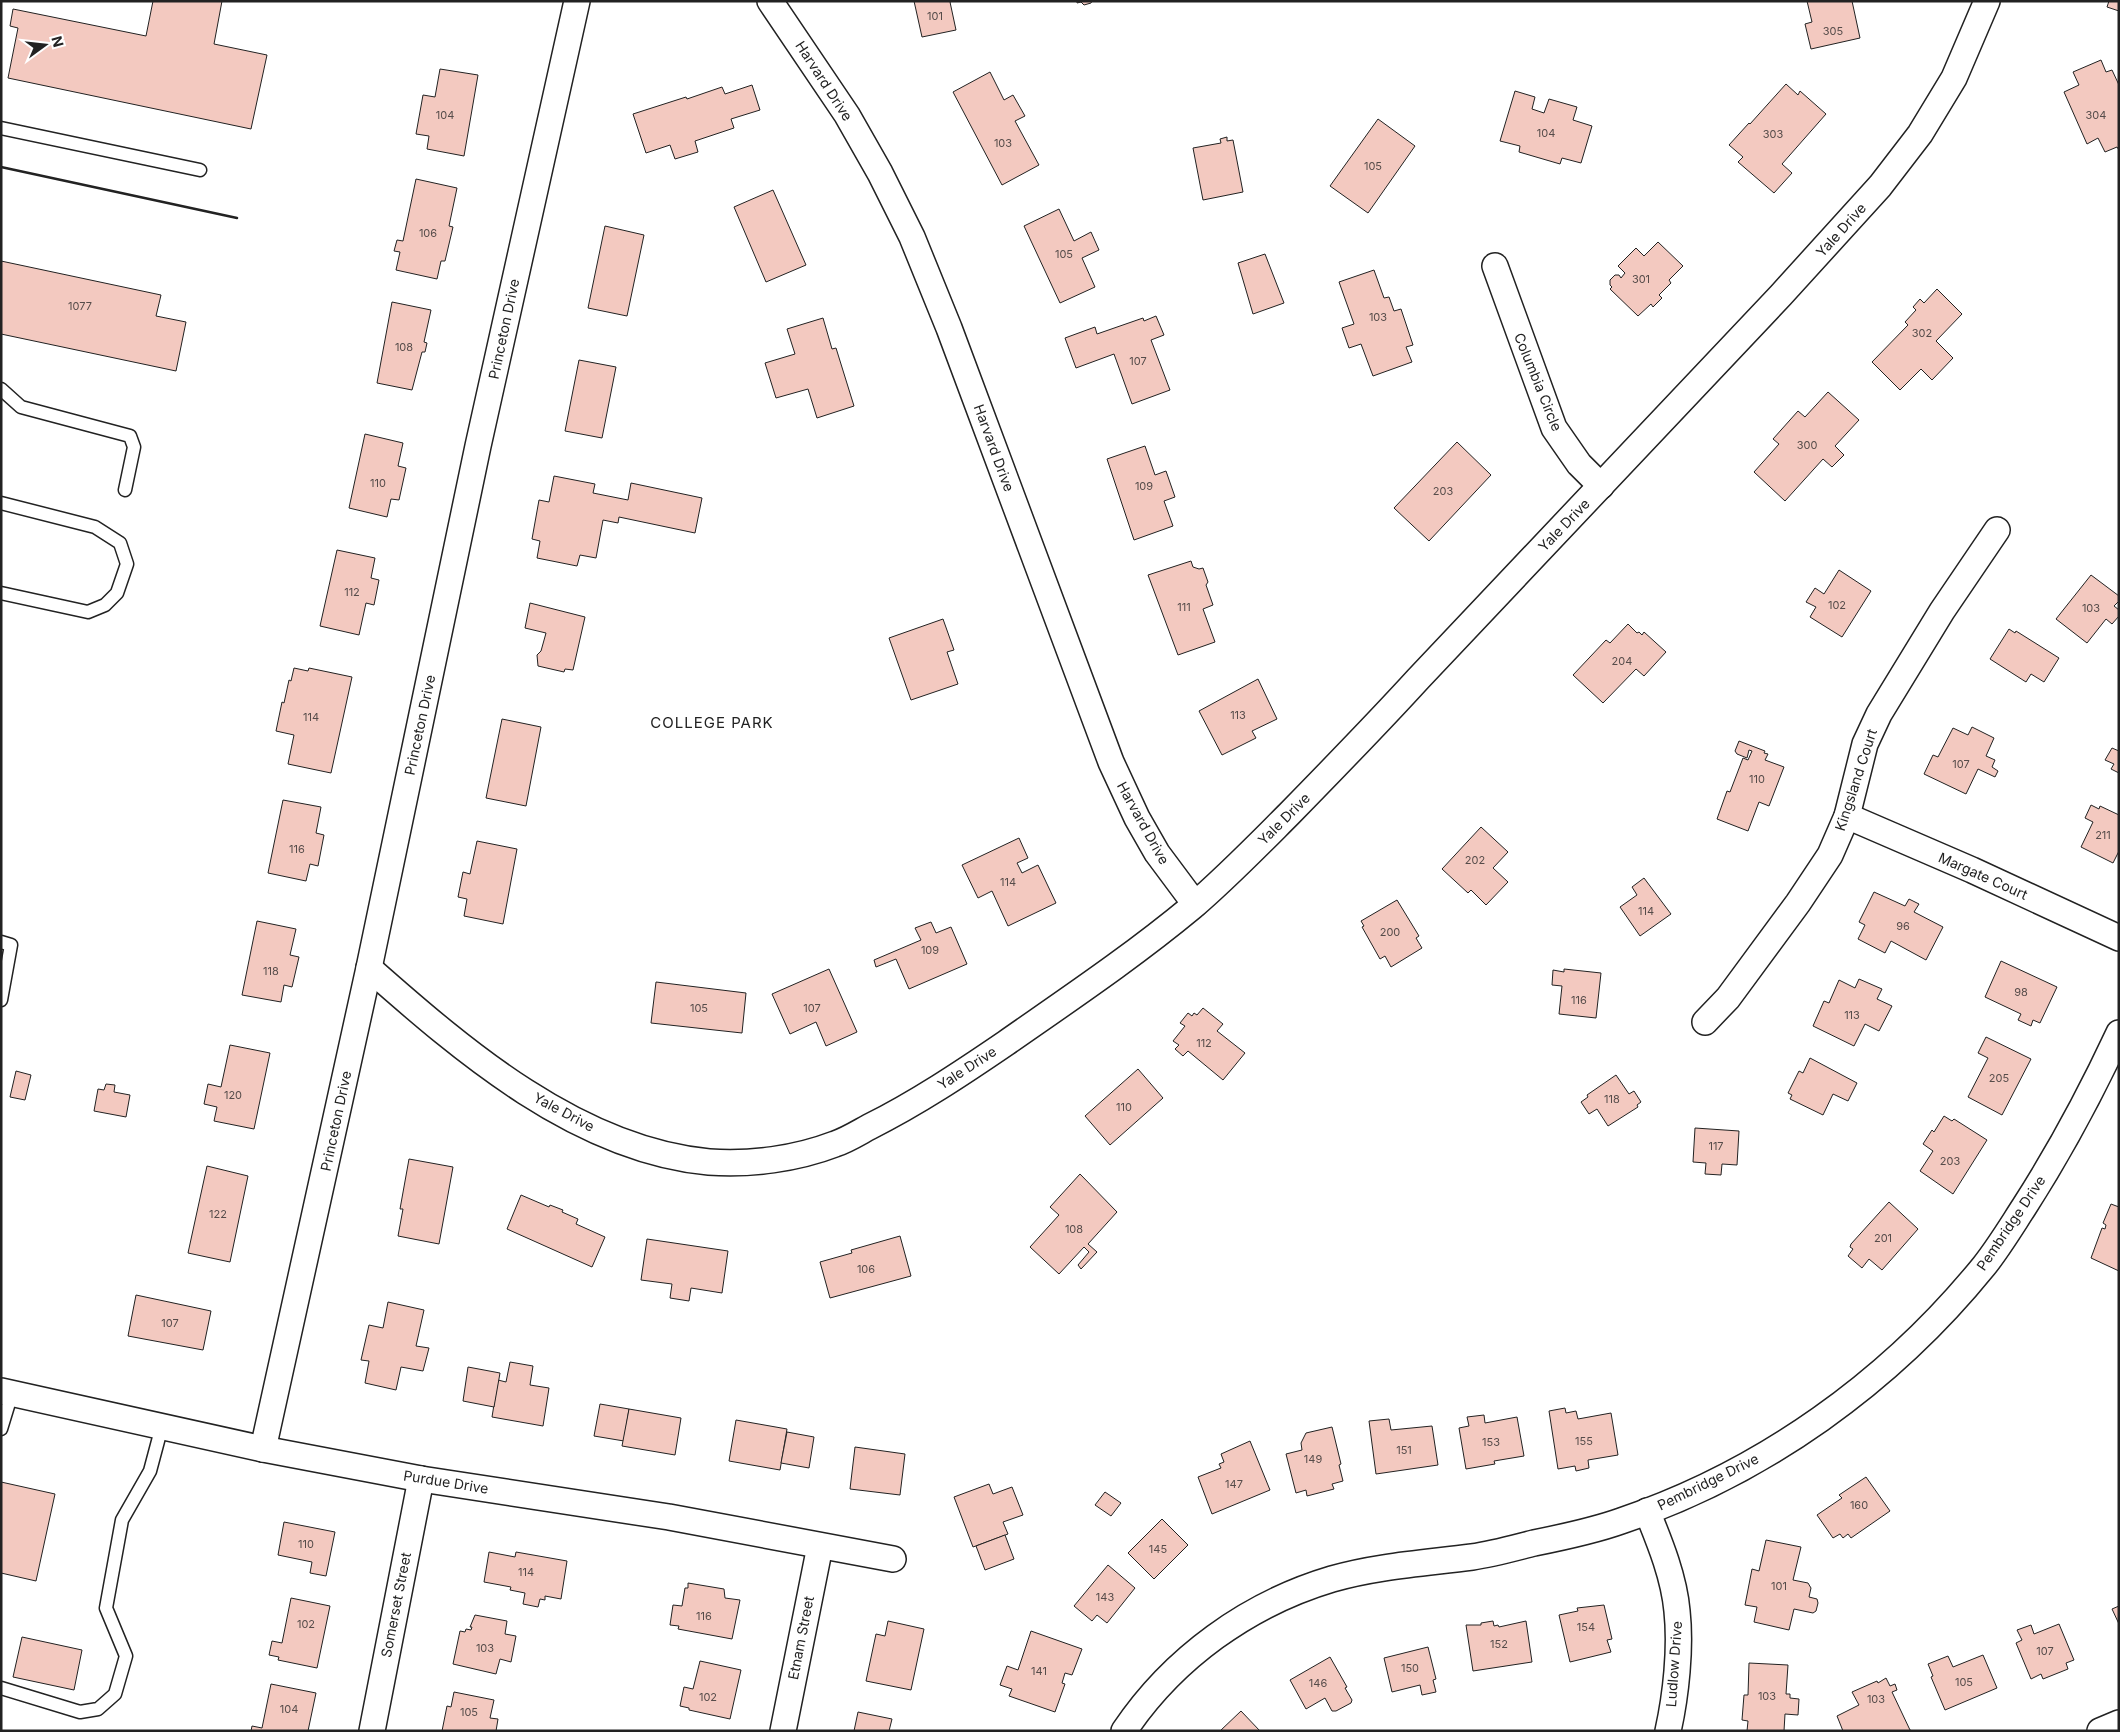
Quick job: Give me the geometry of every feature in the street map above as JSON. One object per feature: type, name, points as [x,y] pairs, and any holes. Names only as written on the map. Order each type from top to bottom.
[{"type":"street","name":"Princeton Drive","points":[[263,1449],[369,968],[478,446],[577,1]]},
{"type":"street","name":"Harvard Drive","points":[[770,1],[847,115],[912,237],[949,328],[1111,762],[1137,818],[1157,853],[1195,904]]},
{"type":"street","name":"Yale Drive","points":[[369,968],[427,1019],[506,1080],[546,1105],[610,1136],[657,1152],[708,1162],[752,1162],[794,1156],[836,1144],[888,1118],[959,1075],[1073,996],[1195,904],[1252,852],[1354,748],[1781,295],[1880,186],[1920,134],[1954,78],[1987,1]]},
{"type":"street","name":"Columbia Circle","points":[[1495,266],[1554,428],[1579,464],[1601,486]]},
{"type":"street","name":"Kingsland Court","points":[[1705,1022],[1728,998],[1798,903],[1830,855],[1847,816],[1865,744],[1879,714],[1942,611],[1997,530]]},
{"type":"street","name":"Margate Court","points":[[1847,816],[1972,870],[2119,938]]},
{"type":"street","name":"Pembridge Drive","points":[[1124,1731],[1136,1713],[1162,1682],[1203,1646],[1248,1614],[1276,1599],[1333,1579],[1372,1571],[1477,1556],[1586,1532],[1679,1500],[1734,1472],[1792,1438],[1873,1380],[1931,1325],[1984,1266],[2032,1195],[2077,1119],[2119,1033]]},
{"type":"street","name":"Purdue Drive","points":[[6,1392],[263,1449],[421,1479],[669,1517],[893,1559]]},
{"type":"street","name":"Somerset Street","points":[[372,1731],[421,1479]]},
{"type":"street","name":"Ludlow Drive","points":[[1647,1511],[1674,1590],[1678,1612],[1678,1656],[1668,1731]]},
{"type":"street","name":"Etnam Street","points":[[783,1731],[820,1546]]},
{"type":"street","points":[[2100,1731],[2119,1723]]},
{"type":"lane","points":[[1,128],[200,170]]},
{"type":"lane","points":[[1,389],[21,407],[130,436],[134,447],[125,490]]},
{"type":"lane","points":[[1,503],[95,527],[120,544],[127,564],[117,593],[105,605],[88,612],[1,593]]},
{"type":"lane","points":[[1,942],[11,945],[1,1000]]},
{"type":"lane","points":[[1,1429],[6,1392]]},
{"type":"lane","points":[[1,1688],[80,1712],[98,1709],[115,1694],[126,1656],[106,1608],[122,1520],[150,1471],[162,1426]]},
{"type":"building","points":[[153,1],[222,1],[214,44],[267,55],[251,129],[8,78],[18,28],[10,26],[13,9],[146,36]]},
{"type":"building","points":[[914,1],[953,1],[950,2],[956,30],[922,37]]},
{"type":"building","points":[[1077,1],[1092,1],[1084,5],[1081,2],[1077,3]]},
{"type":"building","points":[[1807,1],[1852,1],[1860,38],[1811,49],[1805,24],[1812,22]]},
{"type":"building","points":[[2109,1],[2119,1],[2119,11],[2107,7]]},
{"type":"building","points":[[2101,60],[2106,72],[2112,70],[2119,85],[2119,150],[2117,147],[2105,152],[2098,138],[2087,144],[2064,92],[2079,85],[2073,72]]},
{"type":"building","points":[[440,69],[478,75],[464,156],[427,149],[429,136],[416,134],[423,95],[435,97]]},
{"type":"building","points":[[990,72],[1004,100],[1013,95],[1025,116],[1015,121],[1039,165],[1002,185],[953,92]]},
{"type":"building","points":[[1786,84],[1798,95],[1800,91],[1826,114],[1782,164],[1792,173],[1774,193],[1738,162],[1743,157],[1729,145]]},
{"type":"building","points":[[752,85],[760,110],[731,119],[734,128],[695,141],[698,152],[675,159],[670,145],[646,153],[633,114],[722,87],[725,94]]},
{"type":"building","points":[[1515,91],[1535,97],[1532,109],[1544,113],[1549,99],[1577,107],[1573,120],[1592,126],[1581,163],[1562,158],[1560,164],[1519,152],[1520,146],[1500,141]]},
{"type":"building","points":[[1378,119],[1415,146],[1368,213],[1330,186]]},
{"type":"building","points":[[1227,137],[1227,141],[1233,140],[1243,192],[1203,200],[1193,148],[1221,143],[1220,139]]},
{"type":"building","points":[[416,179],[457,188],[449,226],[453,227],[445,261],[441,261],[437,279],[396,270],[400,252],[394,251],[397,240],[403,241]]},
{"type":"building","points":[[773,190],[806,265],[766,282],[734,207]]},
{"type":"building","points":[[1059,209],[1074,241],[1091,232],[1099,250],[1082,258],[1095,287],[1060,303],[1024,226]]},
{"type":"building","points":[[605,226],[644,235],[627,316],[588,308]]},
{"type":"building","points":[[1658,242],[1683,266],[1669,280],[1671,283],[1659,295],[1662,298],[1653,307],[1651,304],[1638,316],[1610,289],[1612,287],[1610,280],[1615,275],[1619,275],[1621,278],[1625,273],[1618,266],[1636,248],[1644,256]]},
{"type":"building","points":[[1265,254],[1284,303],[1253,314],[1238,263]]},
{"type":"building","points":[[1,261],[161,295],[156,316],[186,322],[176,371],[1,334]]},
{"type":"building","points":[[1374,270],[1384,298],[1389,297],[1394,311],[1401,309],[1413,345],[1406,347],[1412,362],[1373,376],[1361,344],[1349,348],[1342,328],[1354,324],[1339,282]]},
{"type":"building","points":[[1937,289],[1962,314],[1936,341],[1953,358],[1932,380],[1921,369],[1900,390],[1872,362],[1908,325],[1905,322],[1916,310],[1913,307],[1920,299],[1924,303]]},
{"type":"building","points":[[392,302],[431,310],[424,342],[427,343],[425,352],[422,352],[412,390],[377,383]]},
{"type":"building","points":[[1156,316],[1164,335],[1151,340],[1170,390],[1132,404],[1114,354],[1076,368],[1065,338],[1095,327],[1097,334],[1143,318],[1144,321]]},
{"type":"building","points":[[823,318],[832,349],[836,348],[854,406],[817,418],[808,389],[776,398],[765,363],[795,354],[787,329]]},
{"type":"building","points":[[579,360],[616,367],[602,438],[565,431]]},
{"type":"building","points":[[1828,392],[1859,420],[1835,446],[1844,455],[1832,467],[1823,459],[1785,501],[1754,472],[1779,444],[1773,439],[1798,411],[1805,417]]},
{"type":"building","points":[[365,434],[403,443],[398,466],[406,468],[399,500],[391,499],[387,517],[349,508]]},
{"type":"building","points":[[1457,442],[1491,475],[1429,541],[1394,508]]},
{"type":"building","points":[[1145,446],[1155,475],[1166,471],[1175,497],[1164,501],[1173,526],[1134,540],[1107,459]]},
{"type":"building","points":[[554,476],[595,484],[593,493],[628,500],[631,483],[702,498],[695,533],[619,517],[618,523],[603,520],[596,558],[580,555],[577,566],[537,558],[540,541],[532,539],[539,500],[549,502]]},
{"type":"building","points":[[337,550],[375,558],[371,578],[379,580],[374,605],[366,603],[359,635],[320,626]]},
{"type":"building","points":[[1191,561],[1193,567],[1203,568],[1208,582],[1206,585],[1213,605],[1203,609],[1215,642],[1178,655],[1148,575]]},
{"type":"building","points":[[1839,570],[1871,591],[1842,637],[1810,617],[1816,607],[1806,602],[1815,588],[1824,594]]},
{"type":"building","points":[[2091,575],[2119,596],[2119,601],[2114,606],[2119,610],[2119,616],[2112,624],[2106,619],[2087,643],[2056,619]]},
{"type":"building","points":[[530,603],[585,617],[573,670],[565,669],[564,672],[538,666],[537,655],[541,651],[546,633],[525,628]]},
{"type":"building","points":[[943,619],[954,650],[947,652],[958,684],[911,700],[889,638]]},
{"type":"building","points":[[1628,624],[1637,633],[1639,632],[1642,635],[1644,632],[1666,652],[1644,676],[1636,669],[1603,703],[1573,675],[1606,640],[1610,643]]},
{"type":"building","points":[[2009,629],[2015,633],[2016,631],[2059,658],[2044,682],[2031,674],[2026,682],[1990,659]]},
{"type":"building","points":[[294,668],[308,671],[309,668],[352,677],[331,773],[288,764],[294,735],[276,731],[282,702],[284,703],[289,680],[291,681]]},
{"type":"building","points":[[1258,679],[1277,719],[1252,731],[1256,738],[1222,755],[1199,711]]},
{"type":"building","points":[[502,719],[541,727],[526,806],[486,798]]},
{"type":"building","points":[[1972,727],[1994,738],[1986,756],[1995,760],[1992,767],[1998,771],[1995,777],[1978,769],[1966,794],[1924,774],[1933,755],[1938,757],[1953,728],[1968,735]]},
{"type":"building","points":[[1739,741],[1765,751],[1764,753],[1768,754],[1765,760],[1784,767],[1769,806],[1759,802],[1748,831],[1717,819],[1727,791],[1730,792],[1743,758],[1748,760],[1752,751],[1749,750],[1747,758],[1737,754],[1735,751]]},
{"type":"building","points":[[2112,748],[2119,751],[2119,773],[2111,769],[2114,764],[2105,760]]},
{"type":"building","points":[[283,800],[321,807],[316,833],[324,835],[318,866],[310,864],[306,881],[268,873]]},
{"type":"building","points":[[2091,805],[2099,809],[2100,806],[2119,815],[2119,851],[2113,863],[2081,847],[2093,822],[2085,818]]},
{"type":"building","points":[[1481,827],[1508,852],[1493,868],[1508,882],[1486,905],[1471,890],[1468,893],[1442,869]]},
{"type":"building","points":[[1019,838],[1028,858],[1017,863],[1022,873],[1038,865],[1056,903],[1008,926],[992,891],[978,898],[962,865]]},
{"type":"building","points":[[477,841],[517,849],[503,924],[464,916],[467,899],[458,897],[463,872],[470,874]]},
{"type":"building","points":[[1644,878],[1671,914],[1640,936],[1620,907],[1637,895],[1632,887]]},
{"type":"building","points":[[1874,892],[1905,906],[1909,899],[1919,904],[1914,912],[1943,927],[1926,960],[1891,941],[1885,953],[1858,939],[1865,925],[1859,922]]},
{"type":"building","points":[[1397,900],[1419,936],[1416,938],[1422,948],[1391,967],[1385,956],[1380,959],[1362,927],[1364,926],[1361,921]]},
{"type":"building","points":[[257,921],[296,929],[290,955],[299,957],[292,987],[284,985],[281,1002],[242,995]]},
{"type":"building","points":[[931,922],[936,933],[951,927],[967,964],[909,989],[896,959],[876,967],[874,960],[921,940],[915,928]]},
{"type":"building","points":[[2001,961],[2057,987],[2040,1023],[2033,1020],[2031,1026],[2018,1020],[2021,1014],[1985,997]]},
{"type":"building","points":[[829,969],[857,1032],[826,1046],[816,1022],[790,1034],[772,994]]},
{"type":"building","points":[[1564,969],[1601,973],[1596,1018],[1559,1014],[1562,986],[1552,985],[1553,970],[1564,972]]},
{"type":"building","points":[[1859,979],[1882,989],[1877,999],[1892,1006],[1879,1031],[1865,1024],[1854,1046],[1813,1026],[1824,1001],[1829,1003],[1839,980],[1855,988]]},
{"type":"building","points":[[656,982],[746,993],[742,1033],[651,1023]]},
{"type":"building","points":[[1203,1008],[1223,1024],[1217,1031],[1245,1053],[1223,1080],[1188,1051],[1183,1056],[1175,1049],[1179,1045],[1173,1041],[1185,1026],[1180,1023],[1188,1013],[1192,1016],[1194,1013],[1197,1015]]},
{"type":"building","points":[[1986,1037],[2031,1059],[2002,1115],[1968,1097],[1988,1058],[1978,1053]]},
{"type":"building","points":[[230,1045],[270,1053],[254,1129],[214,1121],[217,1107],[204,1104],[208,1084],[221,1087]]},
{"type":"building","points":[[1810,1058],[1857,1083],[1848,1101],[1833,1094],[1823,1115],[1790,1099],[1792,1095],[1788,1093],[1799,1071],[1803,1073]]},
{"type":"building","points":[[1138,1069],[1163,1098],[1110,1145],[1085,1116]]},
{"type":"building","points":[[16,1071],[31,1075],[25,1100],[10,1097]]},
{"type":"building","points":[[1616,1075],[1629,1094],[1634,1091],[1641,1102],[1637,1105],[1638,1107],[1608,1126],[1597,1109],[1589,1114],[1581,1102],[1588,1097],[1587,1095]]},
{"type":"building","points":[[106,1084],[115,1085],[114,1092],[130,1095],[126,1117],[94,1111],[98,1089],[104,1090]]},
{"type":"building","points":[[1944,1116],[1952,1121],[1954,1119],[1987,1140],[1953,1194],[1920,1171],[1933,1151],[1923,1144],[1932,1130],[1934,1132]]},
{"type":"building","points":[[1695,1128],[1739,1131],[1737,1165],[1722,1164],[1721,1175],[1705,1174],[1706,1163],[1693,1162]]},
{"type":"building","points":[[409,1159],[453,1167],[439,1244],[398,1236],[403,1209],[400,1209]]},
{"type":"building","points":[[207,1166],[248,1176],[230,1262],[188,1253]]},
{"type":"building","points":[[1080,1174],[1117,1212],[1088,1244],[1097,1252],[1081,1269],[1078,1265],[1089,1252],[1084,1247],[1059,1274],[1030,1247],[1059,1215],[1050,1207]]},
{"type":"building","points":[[521,1195],[549,1207],[550,1205],[563,1210],[562,1212],[578,1219],[576,1224],[605,1237],[592,1267],[507,1229]]},
{"type":"building","points":[[1889,1202],[1918,1229],[1882,1270],[1869,1259],[1862,1268],[1848,1256],[1853,1249],[1850,1247],[1851,1244]]},
{"type":"building","points":[[2111,1204],[2119,1207],[2119,1271],[2091,1258],[2102,1228],[2105,1229],[2106,1225],[2103,1223]]},
{"type":"building","points":[[900,1236],[911,1276],[830,1298],[820,1262],[852,1253],[851,1250]]},
{"type":"building","points":[[647,1239],[728,1251],[722,1293],[691,1288],[689,1301],[670,1298],[672,1284],[641,1280]]},
{"type":"building","points":[[136,1295],[211,1311],[203,1350],[128,1336]]},
{"type":"building","points":[[388,1302],[424,1310],[416,1346],[429,1348],[423,1371],[401,1367],[396,1390],[365,1383],[369,1361],[361,1360],[369,1325],[383,1328]]},
{"type":"building","points":[[510,1362],[533,1366],[530,1385],[549,1388],[543,1426],[492,1417],[498,1380],[506,1382]]},
{"type":"building","points":[[468,1367],[500,1373],[494,1407],[463,1401]]},
{"type":"building","points":[[600,1404],[629,1409],[624,1441],[594,1436]]},
{"type":"building","points":[[1565,1408],[1566,1413],[1576,1411],[1578,1419],[1611,1413],[1618,1455],[1588,1460],[1589,1468],[1576,1471],[1575,1466],[1558,1469],[1549,1411]]},
{"type":"building","points":[[629,1409],[681,1418],[675,1455],[622,1446]]},
{"type":"building","points":[[1484,1415],[1485,1423],[1517,1417],[1524,1456],[1494,1461],[1495,1464],[1466,1469],[1459,1428],[1469,1426],[1467,1417]]},
{"type":"building","points":[[1389,1419],[1391,1430],[1432,1426],[1438,1465],[1376,1474],[1369,1421]]},
{"type":"building","points":[[736,1420],[787,1429],[780,1470],[729,1461]]},
{"type":"building","points":[[1332,1427],[1343,1481],[1332,1484],[1334,1489],[1307,1496],[1306,1490],[1296,1493],[1286,1454],[1302,1450],[1301,1443],[1306,1433]]},
{"type":"building","points":[[787,1432],[814,1437],[809,1468],[781,1463]]},
{"type":"building","points":[[1250,1441],[1270,1490],[1212,1514],[1198,1477],[1221,1468],[1219,1464],[1224,1462],[1221,1454]]},
{"type":"building","points":[[855,1447],[905,1454],[900,1495],[850,1489]]},
{"type":"building","points":[[1866,1477],[1890,1511],[1851,1538],[1848,1534],[1843,1538],[1840,1534],[1833,1538],[1817,1515],[1842,1498],[1839,1495]]},
{"type":"building","points":[[1,1482],[55,1494],[36,1581],[1,1573]]},
{"type":"building","points":[[989,1484],[993,1494],[1012,1487],[1023,1515],[1003,1522],[1008,1534],[973,1547],[954,1497]]},
{"type":"building","points":[[1105,1492],[1121,1503],[1111,1516],[1095,1505]]},
{"type":"building","points":[[1162,1519],[1188,1545],[1154,1579],[1128,1553]]},
{"type":"building","points":[[284,1522],[335,1532],[326,1576],[310,1573],[312,1562],[278,1555]]},
{"type":"building","points":[[1005,1535],[1014,1559],[985,1570],[976,1546]]},
{"type":"building","points":[[1766,1540],[1801,1547],[1793,1580],[1808,1583],[1811,1588],[1809,1597],[1817,1599],[1816,1611],[1813,1613],[1794,1609],[1789,1630],[1754,1622],[1757,1607],[1745,1605],[1752,1569],[1759,1571]]},
{"type":"building","points":[[489,1552],[515,1557],[516,1552],[567,1561],[561,1599],[545,1596],[545,1600],[540,1599],[538,1607],[523,1604],[525,1593],[510,1590],[511,1587],[484,1582]]},
{"type":"building","points":[[1108,1565],[1135,1588],[1107,1623],[1097,1615],[1092,1621],[1074,1606]]},
{"type":"building","points":[[688,1583],[724,1589],[725,1598],[740,1600],[732,1639],[678,1629],[679,1626],[670,1625],[673,1605],[682,1606],[685,1588],[688,1588]]},
{"type":"building","points":[[291,1598],[330,1606],[317,1668],[278,1660],[279,1657],[269,1655],[272,1641],[282,1643]]},
{"type":"building","points":[[1604,1605],[1612,1639],[1607,1640],[1611,1652],[1570,1662],[1559,1615],[1578,1611],[1577,1608]]},
{"type":"building","points":[[2119,1606],[2119,1624],[2112,1609]]},
{"type":"building","points":[[475,1615],[507,1621],[505,1634],[516,1636],[511,1662],[500,1659],[496,1674],[453,1664],[460,1631],[471,1630],[472,1627],[470,1627]]},
{"type":"building","points":[[888,1621],[924,1629],[911,1690],[866,1681],[876,1634],[885,1636]]},
{"type":"building","points":[[1493,1621],[1494,1626],[1498,1625],[1499,1627],[1526,1621],[1532,1662],[1473,1671],[1466,1625],[1481,1625],[1481,1623]]},
{"type":"building","points":[[2059,1624],[2074,1660],[2066,1663],[2068,1669],[2043,1679],[2041,1674],[2031,1679],[2016,1643],[2022,1640],[2017,1630],[2031,1625],[2034,1634]]},
{"type":"building","points":[[1031,1631],[1082,1649],[1072,1675],[1065,1673],[1062,1683],[1065,1684],[1055,1712],[1009,1696],[1012,1689],[1000,1685],[1007,1666],[1018,1670]]},
{"type":"building","points":[[22,1637],[82,1650],[74,1690],[13,1677]]},
{"type":"building","points":[[1428,1647],[1436,1679],[1433,1680],[1436,1692],[1422,1695],[1420,1685],[1392,1692],[1384,1658]]},
{"type":"building","points":[[1983,1655],[1997,1688],[1945,1710],[1931,1677],[1933,1676],[1928,1664],[1948,1656],[1953,1667]]},
{"type":"building","points":[[1330,1657],[1347,1687],[1345,1688],[1352,1700],[1351,1703],[1336,1711],[1332,1711],[1325,1698],[1306,1709],[1290,1680]]},
{"type":"building","points":[[700,1661],[741,1670],[730,1719],[689,1710],[689,1708],[680,1706],[684,1687],[693,1689]]},
{"type":"building","points":[[1749,1663],[1788,1665],[1786,1694],[1790,1694],[1790,1698],[1799,1699],[1798,1715],[1785,1714],[1784,1731],[1747,1731],[1748,1721],[1742,1720],[1744,1695],[1748,1695]]},
{"type":"building","points":[[1886,1678],[1890,1686],[1895,1684],[1897,1690],[1892,1692],[1912,1731],[1843,1731],[1837,1716],[1859,1705],[1852,1692],[1877,1681],[1878,1683]]},
{"type":"building","points":[[271,1684],[316,1693],[308,1731],[251,1731],[252,1726],[262,1728]]},
{"type":"building","points":[[454,1692],[494,1700],[490,1718],[498,1719],[496,1731],[442,1731],[447,1706],[451,1707]]},
{"type":"building","points":[[1241,1711],[1260,1731],[1220,1731]]},
{"type":"building","points":[[858,1712],[892,1719],[889,1731],[854,1731]]},
{"type":"wall","points":[[1,167],[237,218]]},
{"type":"district","name":"COLLEGE PARK","points":[[712,723]]}]
